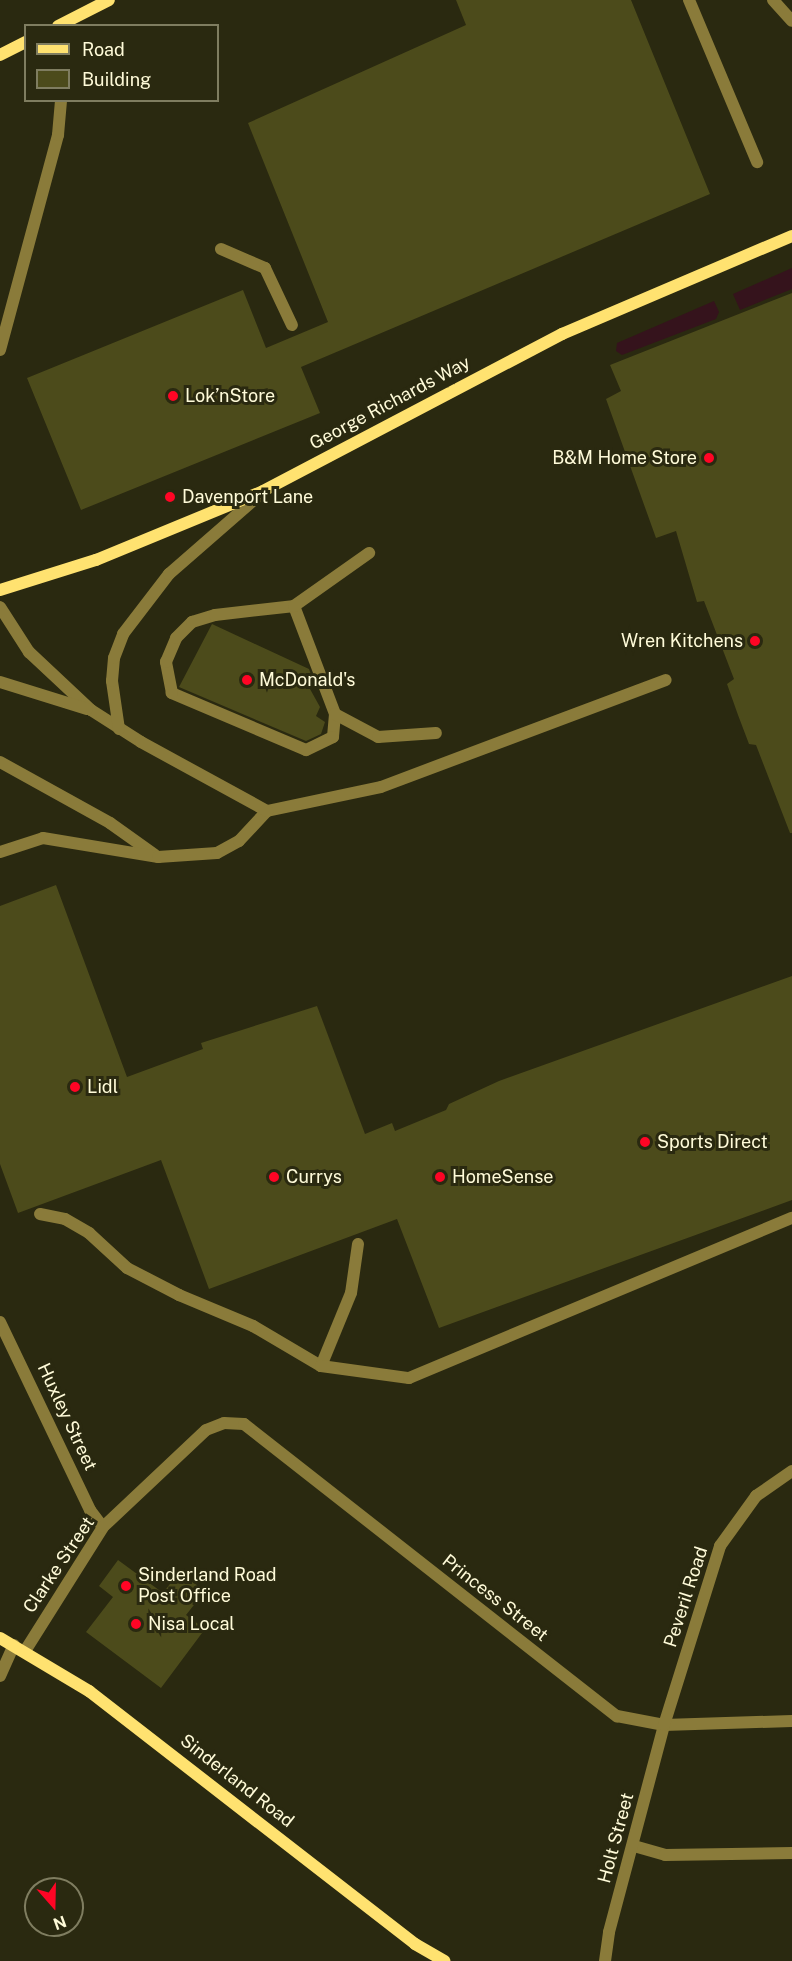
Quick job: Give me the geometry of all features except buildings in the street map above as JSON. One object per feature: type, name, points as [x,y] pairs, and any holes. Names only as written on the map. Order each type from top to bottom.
[{"type":"street","points":[[689,0],[757,162]]},
{"type":"street","points":[[773,0],[792,21]]},
{"type":"street","points":[[62,24],[105,1]]},
{"type":"street","points":[[0,54],[24,43]]},
{"type":"street","points":[[0,350],[58,135],[61,102]]},
{"type":"street","name":"George Richards Way","points":[[0,590],[96,560],[264,491],[552,339],[792,236]]},
{"type":"street","points":[[221,249],[265,268],[292,325]]},
{"type":"street","points":[[119,729],[112,681],[114,658],[123,634],[169,574],[264,491]]},
{"type":"street","points":[[294,606],[334,714],[333,738],[306,750],[172,693],[166,662],[176,638],[192,622],[215,615],[294,606],[369,553]]},
{"type":"street","points":[[0,607],[29,652],[91,710],[119,729],[267,811]]},
{"type":"street","points":[[0,852],[44,838],[158,857],[217,853],[239,841],[267,811],[381,787],[666,680]]},
{"type":"street","points":[[0,682],[91,710]]},
{"type":"street","points":[[334,714],[378,737],[436,733]]},
{"type":"street","points":[[0,762],[110,823],[158,857]]},
{"type":"street","points":[[40,1214],[65,1219],[89,1233],[127,1268],[179,1295],[253,1326],[321,1366],[409,1378],[792,1218]]},
{"type":"street","points":[[321,1366],[351,1293],[358,1244]]},
{"type":"street","name":"Huxley Street","points":[[0,1322],[90,1510],[103,1527]]},
{"type":"street","name":"Princess Street","points":[[206,1430],[224,1423],[244,1424],[617,1716],[664,1725],[792,1721]]},
{"type":"street","name":"Clarke Street","points":[[0,1676],[103,1527],[206,1430]]},
{"type":"street","name":"Peveril Road","points":[[664,1725],[720,1546],[756,1496],[792,1471]]},
{"type":"street","name":"Sinderland Road","points":[[0,1638],[89,1691],[415,1944],[445,1961]]},
{"type":"street","name":"Holt Street","points":[[605,1961],[609,1932],[634,1846],[664,1725]]},
{"type":"street","points":[[634,1846],[665,1855],[792,1853]]},
{"type":"shaded area","points":[[792,268],[792,289],[740,310],[733,294]]},
{"type":"shaded area","points":[[714,301],[719,312],[716,319],[622,355],[616,351],[617,343]]},
{"type":"place","name":"Lok’nStore","points":[[173,396]]},
{"type":"place","name":"B&M Home Store","points":[[709,458]]},
{"type":"place","name":"Davenport Lane","points":[[170,497]]},
{"type":"place","name":"Wren Kitchens","points":[[755,641]]},
{"type":"place","name":"McDonald's","points":[[247,680]]},
{"type":"place","name":"Lidl","points":[[75,1087]]},
{"type":"place","name":"Sports Direct","points":[[645,1142]]},
{"type":"place","name":"Currys","points":[[274,1177]]},
{"type":"place","name":"HomeSense","points":[[440,1177]]},
{"type":"place","name":"Sinderland Road Post Office","points":[[126,1586]]},
{"type":"place","name":"Nisa Local","points":[[136,1624]]}]
